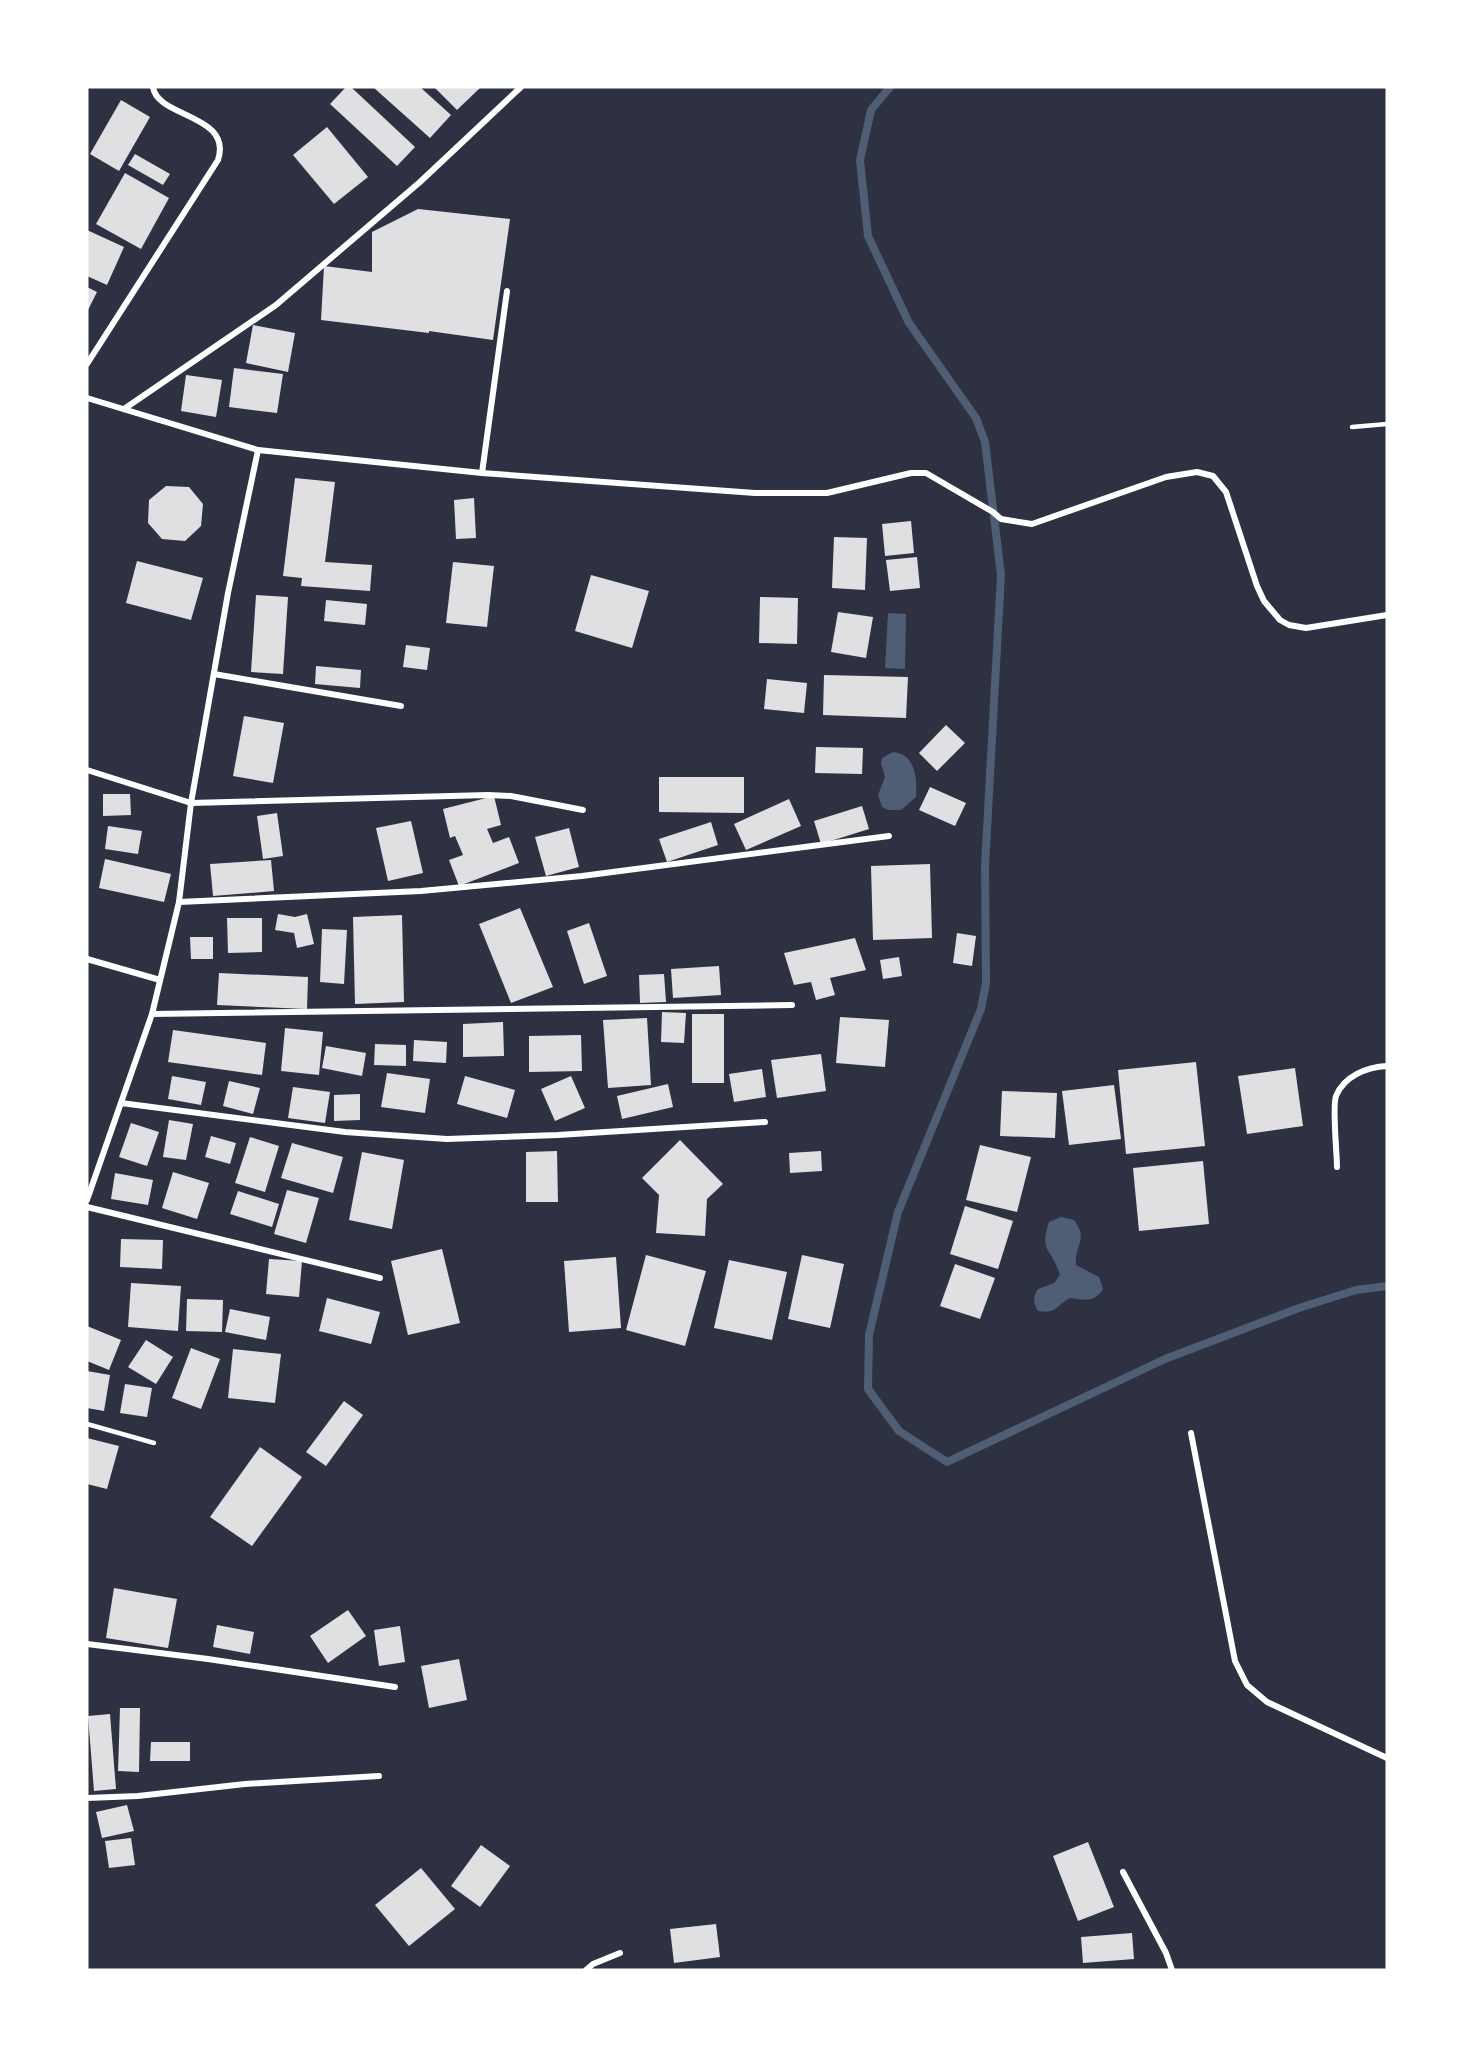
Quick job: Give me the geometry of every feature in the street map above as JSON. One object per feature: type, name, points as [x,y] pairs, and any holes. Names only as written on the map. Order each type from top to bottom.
[{"type":"street","points":[[87,364],[218,160],[220,152],[218,137],[211,130],[160,99],[153,91],[153,87]]},
{"type":"street","points":[[124,409],[276,305],[420,182],[521,87]]},
{"type":"street","points":[[482,473],[507,291]]},
{"type":"street","points":[[87,398],[258,450],[482,473],[755,493],[827,493],[911,473],[926,473],[1001,519],[1032,524],[1166,477],[1197,472],[1213,476],[1226,492],[1257,586],[1264,601],[1280,620],[1288,625],[1306,628],[1387,615]]},
{"type":"street","points":[[87,1200],[153,1014],[179,902],[191,803],[228,592],[258,450]]},
{"type":"street","points":[[214,674],[401,706]]},
{"type":"street","points":[[87,770],[191,803],[488,795],[511,796],[583,810]]},
{"type":"street","points":[[179,902],[455,888],[582,876],[889,836]]},
{"type":"street","points":[[87,959],[160,980]]},
{"type":"street","points":[[153,1014],[792,1005]]},
{"type":"street","points":[[1337,1167],[1335,1097],[1342,1085],[1353,1075],[1387,1066]]},
{"type":"street","points":[[121,1103],[345,1132],[447,1139],[558,1135],[765,1122]]},
{"type":"street","points":[[87,1207],[380,1278]]},
{"type":"street","points":[[1191,1433],[1235,1661],[1247,1685],[1267,1702],[1387,1758]]},
{"type":"street","points":[[87,1644],[208,1659],[395,1687]]},
{"type":"street","points":[[87,1798],[138,1796],[245,1784],[379,1776]]},
{"type":"street","points":[[1123,1872],[1166,1953],[1172,1970]]},
{"type":"street","points":[[586,1970],[593,1964],[621,1953]]},
{"type":"lane","points":[[1352,428],[1387,424]]},
{"type":"lane","points":[[87,1424],[154,1443]]},
{"type":"water","points":[[888,613],[906,614],[905,669],[885,668]]},
{"type":"water","points":[[893,752],[901,754],[911,762],[915,775],[916,797],[901,810],[888,810],[882,807],[878,795],[885,777],[881,764],[882,758]]},
{"type":"water","points":[[1061,1217],[1074,1220],[1080,1233],[1076,1265],[1099,1277],[1103,1289],[1092,1299],[1070,1298],[1053,1310],[1038,1311],[1034,1300],[1038,1289],[1054,1283],[1060,1275],[1045,1240],[1049,1222]]},
{"type":"building","points":[[346,87],[351,87],[415,147],[397,166],[330,104]]},
{"type":"building","points":[[373,87],[420,87],[451,115],[430,138]]},
{"type":"building","points":[[434,87],[481,87],[457,110]]},
{"type":"building","points":[[121,100],[150,117],[119,171],[90,154]]},
{"type":"building","points":[[327,127],[368,177],[334,204],[293,155]]},
{"type":"building","points":[[135,154],[170,174],[163,185],[128,165]]},
{"type":"building","points":[[125,173],[169,198],[141,249],[96,224]]},
{"type":"building","points":[[418,209],[510,219],[493,340],[321,320],[324,266],[372,272],[372,232]]},
{"type":"building","points":[[87,230],[124,247],[107,285],[87,276]]},
{"type":"building","points":[[87,287],[97,292],[87,312]]},
{"type":"building","points":[[253,325],[295,333],[288,372],[246,363]]},
{"type":"building","points":[[234,368],[283,374],[277,413],[229,407]]},
{"type":"building","points":[[186,375],[222,380],[216,417],[181,411]]},
{"type":"building","points":[[295,478],[335,482],[325,562],[372,565],[370,591],[301,586],[302,578],[283,576]]},
{"type":"building","points":[[166,486],[189,487],[203,504],[201,526],[185,541],[162,539],[148,523],[149,500]]},
{"type":"building","points":[[474,498],[476,538],[456,539],[454,500]]},
{"type":"building","points":[[911,521],[914,553],[885,556],[882,524]]},
{"type":"building","points":[[834,537],[867,538],[865,590],[832,588]]},
{"type":"building","points":[[917,557],[920,588],[890,591],[886,560]]},
{"type":"building","points":[[137,561],[203,578],[191,620],[126,603]]},
{"type":"building","points":[[453,562],[494,566],[487,627],[446,623]]},
{"type":"building","points":[[591,575],[649,591],[632,648],[575,631]]},
{"type":"building","points":[[256,595],[288,597],[283,674],[251,672]]},
{"type":"building","points":[[760,597],[798,598],[797,644],[759,643]]},
{"type":"building","points":[[326,600],[367,604],[365,625],[324,621]]},
{"type":"building","points":[[838,612],[873,617],[866,658],[831,652]]},
{"type":"building","points":[[406,645],[430,648],[427,670],[403,667]]},
{"type":"building","points":[[316,666],[361,670],[360,688],[315,684]]},
{"type":"building","points":[[824,675],[908,677],[906,718],[823,715]]},
{"type":"building","points":[[767,679],[807,683],[804,713],[764,709]]},
{"type":"building","points":[[244,716],[284,723],[273,783],[233,776]]},
{"type":"building","points":[[946,725],[965,743],[937,771],[919,753]]},
{"type":"building","points":[[816,747],[863,748],[862,774],[815,773]]},
{"type":"building","points":[[659,777],[744,777],[744,813],[659,812]]},
{"type":"building","points":[[930,787],[966,803],[955,826],[919,810]]},
{"type":"building","points":[[103,794],[130,794],[131,815],[103,816]]},
{"type":"building","points":[[494,796],[501,825],[487,829],[493,843],[509,837],[519,863],[459,886],[449,860],[463,855],[455,836],[450,838],[443,809]]},
{"type":"building","points":[[789,799],[801,826],[746,850],[734,824]]},
{"type":"building","points":[[862,806],[869,829],[821,844],[814,821]]},
{"type":"building","points":[[277,813],[283,856],[263,859],[257,816]]},
{"type":"building","points":[[411,821],[423,873],[388,881],[376,828]]},
{"type":"building","points":[[711,822],[718,845],[667,862],[659,839]]},
{"type":"building","points":[[108,826],[142,831],[138,854],[105,849]]},
{"type":"building","points":[[569,828],[579,867],[546,876],[535,837]]},
{"type":"building","points":[[105,859],[171,874],[164,902],[99,888]]},
{"type":"building","points":[[271,860],[274,891],[213,896],[210,864]]},
{"type":"building","points":[[930,864],[932,938],[873,940],[871,866]]},
{"type":"building","points":[[520,908],[553,987],[511,1003],[479,924]]},
{"type":"building","points":[[278,914],[295,917],[307,914],[314,944],[297,948],[294,933],[275,930]]},
{"type":"building","points":[[402,915],[404,1002],[355,1004],[353,917]]},
{"type":"building","points":[[227,918],[262,918],[262,952],[228,953]]},
{"type":"building","points":[[589,923],[607,976],[584,984],[567,931]]},
{"type":"building","points":[[322,929],[347,930],[344,984],[320,982]]},
{"type":"building","points":[[957,933],[976,936],[972,966],[953,963]]},
{"type":"building","points":[[190,937],[213,937],[213,959],[191,959]]},
{"type":"building","points":[[855,938],[866,970],[830,978],[835,995],[816,1000],[811,982],[794,985],[784,953]]},
{"type":"building","points":[[899,957],[902,976],[883,979],[880,960]]},
{"type":"building","points":[[719,966],[721,995],[673,998],[671,969]]},
{"type":"building","points":[[219,973],[308,977],[307,1009],[217,1005]]},
{"type":"building","points":[[664,974],[666,1002],[640,1003],[639,975]]},
{"type":"building","points":[[662,1012],[686,1013],[684,1043],[661,1042]]},
{"type":"building","points":[[692,1014],[724,1014],[724,1083],[692,1083]]},
{"type":"building","points":[[840,1017],[889,1020],[885,1067],[836,1063]]},
{"type":"building","points":[[647,1018],[651,1085],[608,1088],[603,1020]]},
{"type":"building","points":[[503,1022],[504,1056],[463,1057],[463,1024]]},
{"type":"building","points":[[285,1028],[323,1032],[319,1075],[281,1071]]},
{"type":"building","points":[[173,1030],[266,1043],[262,1075],[168,1062]]},
{"type":"building","points":[[581,1035],[582,1071],[529,1072],[529,1036]]},
{"type":"building","points":[[414,1040],[447,1042],[446,1063],[413,1061]]},
{"type":"building","points":[[375,1044],[406,1045],[406,1066],[374,1065]]},
{"type":"building","points":[[326,1046],[366,1053],[362,1076],[322,1068]]},
{"type":"building","points":[[821,1054],[826,1091],[777,1098],[771,1060]]},
{"type":"building","points":[[1196,1062],[1205,1146],[1126,1154],[1118,1070]]},
{"type":"building","points":[[1295,1068],[1303,1126],[1247,1134],[1238,1076]]},
{"type":"building","points":[[762,1069],[766,1097],[734,1102],[729,1074]]},
{"type":"building","points":[[387,1073],[430,1079],[425,1113],[381,1107]]},
{"type":"building","points":[[172,1076],[206,1082],[201,1105],[168,1099]]},
{"type":"building","points":[[465,1076],[515,1090],[507,1118],[457,1104]]},
{"type":"building","points":[[571,1076],[585,1108],[555,1121],[541,1089]]},
{"type":"building","points":[[229,1081],[260,1088],[253,1114],[223,1106]]},
{"type":"building","points":[[668,1084],[673,1107],[622,1119],[617,1096]]},
{"type":"building","points":[[1114,1085],[1121,1139],[1069,1145],[1062,1091]]},
{"type":"building","points":[[293,1087],[330,1092],[325,1123],[288,1118]]},
{"type":"building","points":[[1002,1091],[1057,1093],[1055,1138],[1000,1136]]},
{"type":"building","points":[[360,1094],[360,1120],[334,1121],[334,1095]]},
{"type":"building","points":[[169,1120],[193,1124],[186,1160],[163,1157]]},
{"type":"building","points":[[131,1123],[159,1132],[147,1166],[119,1157]]},
{"type":"building","points":[[211,1136],[236,1143],[230,1164],[205,1157]]},
{"type":"building","points":[[250,1137],[279,1146],[265,1192],[235,1183]]},
{"type":"building","points":[[680,1140],[723,1184],[707,1199],[705,1236],[656,1233],[659,1195],[642,1178]]},
{"type":"building","points":[[292,1143],[343,1157],[333,1193],[281,1178]]},
{"type":"building","points":[[980,1145],[1031,1157],[1017,1212],[966,1200]]},
{"type":"building","points":[[557,1151],[558,1202],[526,1202],[526,1152]]},
{"type":"building","points":[[821,1151],[822,1171],[790,1173],[789,1153]]},
{"type":"building","points":[[362,1152],[404,1160],[392,1229],[349,1220]]},
{"type":"building","points":[[1203,1161],[1209,1224],[1139,1231],[1133,1168]]},
{"type":"building","points":[[173,1172],[209,1183],[197,1219],[162,1208]]},
{"type":"building","points":[[115,1173],[153,1180],[148,1205],[111,1199]]},
{"type":"building","points":[[287,1190],[319,1198],[306,1243],[274,1234]]},
{"type":"building","points":[[238,1191],[279,1204],[272,1227],[230,1214]]},
{"type":"building","points":[[965,1206],[1013,1221],[998,1269],[950,1254]]},
{"type":"building","points":[[121,1239],[163,1240],[162,1269],[120,1267]]},
{"type":"building","points":[[442,1249],[460,1323],[408,1335],[391,1261]]},
{"type":"building","points":[[646,1255],[706,1271],[685,1346],[626,1330]]},
{"type":"building","points":[[802,1255],[844,1264],[830,1328],[788,1319]]},
{"type":"building","points":[[616,1257],[621,1328],[569,1332],[564,1261]]},
{"type":"building","points":[[269,1259],[302,1261],[299,1297],[266,1294]]},
{"type":"building","points":[[729,1260],[787,1272],[772,1340],[714,1328]]},
{"type":"building","points":[[955,1264],[995,1278],[980,1319],[940,1306]]},
{"type":"building","points":[[131,1283],[181,1286],[178,1331],[128,1327]]},
{"type":"building","points":[[327,1298],[380,1312],[371,1344],[319,1331]]},
{"type":"building","points":[[187,1299],[223,1300],[222,1332],[186,1331]]},
{"type":"building","points":[[230,1309],[270,1317],[266,1340],[225,1332]]},
{"type":"building","points":[[87,1326],[121,1340],[109,1370],[87,1361]]},
{"type":"building","points":[[146,1340],[173,1357],[156,1384],[128,1367]]},
{"type":"building","points":[[191,1348],[220,1359],[201,1409],[172,1398]]},
{"type":"building","points":[[233,1349],[281,1354],[275,1403],[228,1398]]},
{"type":"building","points":[[87,1371],[110,1375],[104,1411],[87,1408]]},
{"type":"building","points":[[125,1384],[152,1388],[147,1417],[120,1413]]},
{"type":"building","points":[[344,1401],[363,1415],[326,1466],[306,1452]]},
{"type":"building","points":[[87,1438],[119,1446],[107,1489],[87,1484]]},
{"type":"building","points":[[260,1447],[302,1477],[252,1546],[210,1517]]},
{"type":"building","points":[[114,1588],[177,1599],[168,1648],[106,1638]]},
{"type":"building","points":[[348,1610],[366,1636],[328,1663],[310,1636]]},
{"type":"building","points":[[217,1625],[254,1632],[250,1654],[213,1647]]},
{"type":"building","points":[[400,1626],[405,1662],[379,1666],[374,1630]]},
{"type":"building","points":[[459,1659],[467,1700],[429,1708],[421,1666]]},
{"type":"building","points":[[120,1708],[140,1708],[139,1772],[118,1771]]},
{"type":"building","points":[[110,1714],[116,1789],[94,1791],[88,1716]]},
{"type":"building","points":[[151,1742],[190,1742],[190,1761],[150,1761]]},
{"type":"building","points":[[127,1805],[134,1831],[102,1838],[96,1812]]},
{"type":"building","points":[[131,1838],[135,1865],[109,1868],[105,1841]]},
{"type":"building","points":[[1088,1842],[1114,1907],[1078,1921],[1053,1856]]},
{"type":"building","points":[[481,1845],[510,1866],[480,1907],[451,1886]]},
{"type":"building","points":[[421,1868],[455,1909],[409,1946],[375,1905]]},
{"type":"building","points":[[716,1924],[720,1957],[674,1963],[670,1929]]},
{"type":"building","points":[[1132,1933],[1134,1959],[1083,1963],[1081,1937]]},
{"type":"waterway","points":[[890,87],[871,110],[860,160],[868,236],[909,323],[976,418],[985,442],[1001,575],[985,866],[986,983],[981,1009],[898,1212],[869,1335],[868,1389],[899,1431],[947,1462],[1165,1359],[1299,1308],[1356,1290],[1387,1286]]}]
